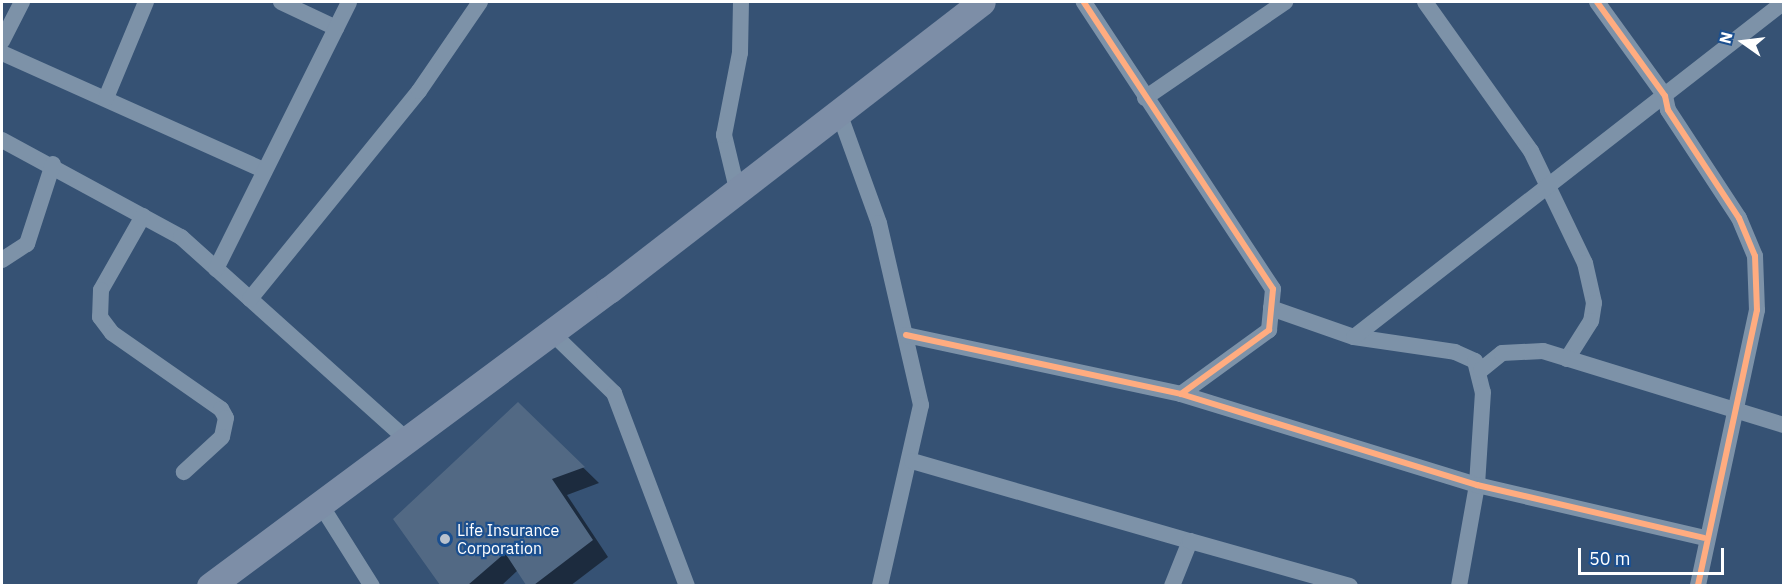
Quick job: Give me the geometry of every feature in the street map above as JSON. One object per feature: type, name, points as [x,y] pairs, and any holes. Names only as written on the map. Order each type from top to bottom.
[{"type":"main road","points":[[210,585],[404,437],[551,332],[982,2]]},
{"type":"street","points":[[2,41],[22,2]]},
{"type":"street","points":[[106,98],[147,2]]},
{"type":"street","points":[[281,2],[336,28]]},
{"type":"street","points":[[216,269],[349,2]]},
{"type":"street","points":[[250,299],[419,91],[480,2]]},
{"type":"street","points":[[737,189],[724,135],[740,53],[741,2]]},
{"type":"street","points":[[1084,2],[1145,98],[1273,289],[1269,330],[1181,394]]},
{"type":"street","points":[[1145,98],[1285,2]]},
{"type":"street","points":[[1425,2],[1531,151],[1585,263],[1594,303],[1591,321],[1568,359]]},
{"type":"street","points":[[1597,2],[1665,96],[1668,110],[1739,218],[1755,256],[1757,310],[1737,413],[1704,538],[1698,585]]},
{"type":"street","points":[[1354,337],[1549,190],[1782,4]]},
{"type":"street","points":[[2,53],[264,170]]},
{"type":"street","points":[[838,110],[879,223],[921,405],[912,460],[880,585]]},
{"type":"street","points":[[2,140],[53,164],[181,237],[404,437]]},
{"type":"street","points":[[2,261],[27,244],[53,164]]},
{"type":"street","points":[[143,216],[101,290],[100,317],[103,326],[200,391],[226,418],[222,437],[184,472]]},
{"type":"street","points":[[1271,308],[1354,337],[1455,352],[1475,361],[1481,370],[1477,485],[1459,585]]},
{"type":"street","points":[[551,332],[614,393],[687,585]]},
{"type":"street","points":[[906,335],[1181,394],[1477,485],[1704,538]]},
{"type":"street","points":[[1481,370],[1502,353],[1519,349],[1568,359],[1737,413],[1784,425]]},
{"type":"street","points":[[912,460],[1350,585]]},
{"type":"street","points":[[319,502],[372,585]]},
{"type":"street","points":[[1172,585],[1190,541]]},
{"type":"building","points":[[518,402],[585,467],[552,479],[593,540],[534,585],[526,585],[505,553],[468,585],[440,585],[393,519]]},
{"type":"cycle path","points":[[906,335],[1181,394],[1269,330],[1273,289],[1084,2]]},
{"type":"cycle path","points":[[1597,2],[1665,96],[1668,110],[1739,218],[1755,256],[1757,310],[1698,586]]},
{"type":"cycle path","points":[[1181,394],[1477,485],[1704,538]]},
{"type":"place","name":"Life Insurance Corporation","points":[[445,539]]}]
